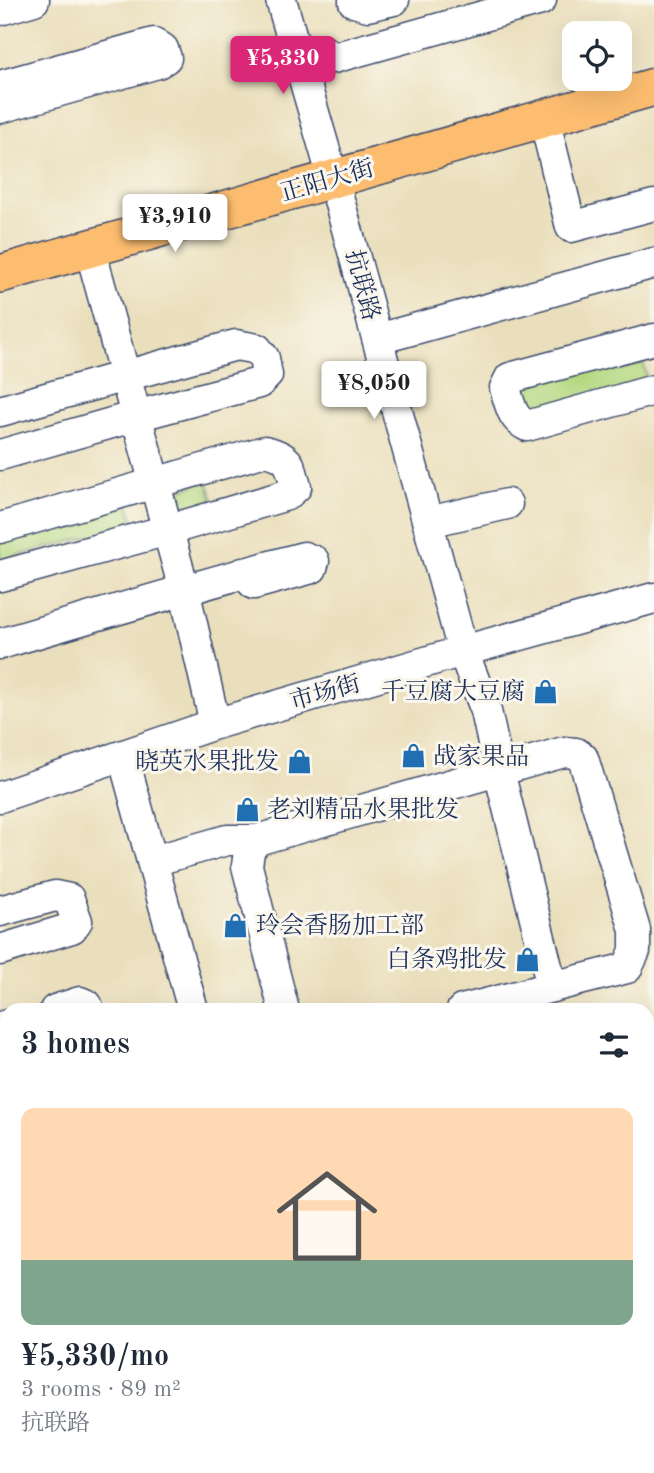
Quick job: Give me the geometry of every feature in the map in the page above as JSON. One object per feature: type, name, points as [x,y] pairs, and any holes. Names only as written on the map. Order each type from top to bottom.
[{"type":"main road","points":[[632,68],[654,62]]},
{"type":"main road","name":"正阳大街","points":[[0,248],[330,166],[544,118],[654,87]]},
{"type":"main road","name":"正阳大街","points":[[0,275],[90,248],[562,90]]},
{"type":"street","points":[[0,10],[34,0]]},
{"type":"street","name":"抗联路","points":[[281,0],[330,166],[463,651],[485,711],[552,987]]},
{"type":"street","points":[[354,0],[368,6],[394,0]]},
{"type":"street","points":[[298,58],[324,51],[333,58],[541,0]]},
{"type":"street","points":[[0,86],[154,43],[163,49],[166,58],[158,63],[0,108]]},
{"type":"street","points":[[544,118],[571,226],[654,205]]},
{"type":"street","points":[[90,248],[184,589],[215,724]]},
{"type":"street","points":[[378,339],[654,265]]},
{"type":"street","points":[[654,339],[510,378],[505,388],[511,410],[519,422],[527,426],[654,390]]},
{"type":"street","points":[[0,411],[236,345],[257,349],[264,358],[267,374],[259,383],[0,456]]},
{"type":"street","points":[[0,528],[265,451],[281,454],[291,467],[296,487],[287,495],[0,576]]},
{"type":"street","points":[[428,522],[507,503]]},
{"type":"street","points":[[0,645],[243,573]]},
{"type":"street","name":"市场街","points":[[0,797],[215,724],[654,598]]},
{"type":"street","points":[[0,659],[88,637],[107,612]]},
{"type":"street","points":[[153,861],[227,840],[257,840],[565,752],[576,753],[583,758],[635,930],[635,951],[641,965],[489,1003]]},
{"type":"street","points":[[122,756],[190,1003]]},
{"type":"street","points":[[257,840],[249,851],[247,866],[283,1003]]},
{"type":"street","points":[[0,911],[55,896],[69,899],[77,921],[72,928],[0,950]]},
{"type":"green space","points":[[640,351],[649,385],[529,418],[520,384]]},
{"type":"green space","points":[[207,480],[213,500],[182,507],[177,497],[178,491]]},
{"type":"green space","points":[[129,504],[134,525],[0,560],[0,541]]},
{"type":"place","name":"千豆腐大豆腐","points":[[545,691]]},
{"type":"place","name":"战家果品","points":[[413,756]]},
{"type":"place","name":"晓英水果批发","points":[[299,761]]},
{"type":"place","name":"老刘精品水果批发","points":[[247,809]]},
{"type":"place","name":"玲会香肠加工部","points":[[236,925]]},
{"type":"place","name":"白条鸡批发","points":[[527,959]]}]
